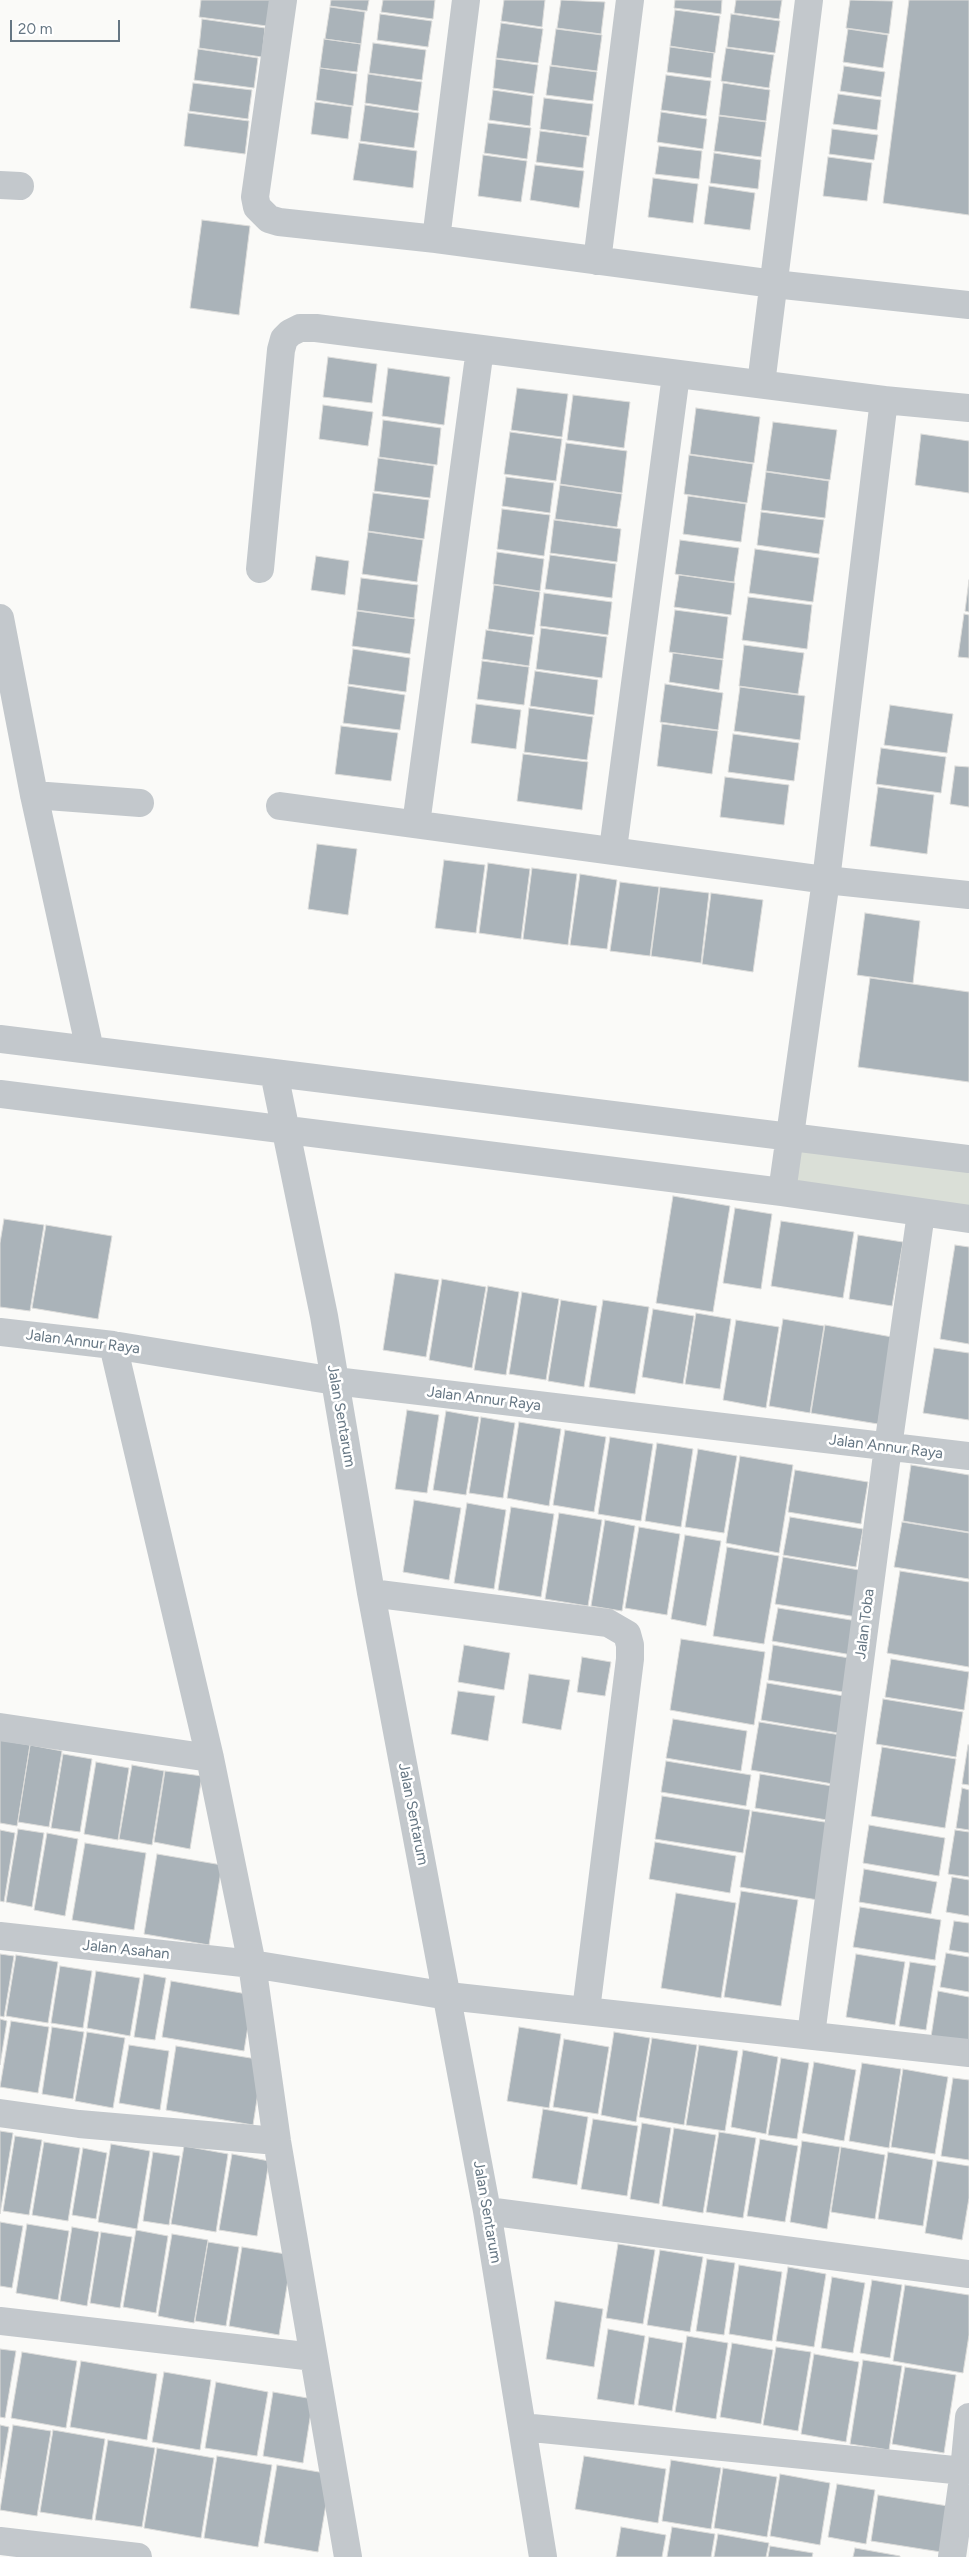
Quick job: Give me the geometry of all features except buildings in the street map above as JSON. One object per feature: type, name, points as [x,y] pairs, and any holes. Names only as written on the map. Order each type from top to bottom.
[{"type":"street","points":[[283,0],[255,197],[257,207],[262,214],[279,222],[436,239],[774,284],[969,305]]},
{"type":"street","points":[[436,239],[466,0]]},
{"type":"street","points":[[596,261],[630,0]]},
{"type":"street","points":[[761,384],[809,0]]},
{"type":"street","points":[[260,569],[284,339],[290,333],[300,328],[316,328],[884,400],[969,408]]},
{"type":"street","points":[[416,824],[480,349]]},
{"type":"street","points":[[613,849],[676,375]]},
{"type":"street","points":[[782,1192],[826,880],[884,400]]},
{"type":"street","points":[[0,618],[34,795],[90,1050]]},
{"type":"street","points":[[34,795],[140,803]]},
{"type":"street","points":[[280,806],[613,849],[826,880],[969,895]]},
{"type":"street","points":[[0,1039],[790,1135],[969,1159]]},
{"type":"street","name":"Jalan Sentarum","points":[[274,1073],[288,1132],[335,1381],[371,1593],[487,2211],[543,2557]]},
{"type":"street","points":[[0,1094],[288,1132],[782,1192],[969,1219]]},
{"type":"street","name":"Jalan Toba","points":[[811,2035],[888,1447],[921,1213]]},
{"type":"street","name":"Jalan Annur Raya","points":[[0,1332],[113,1345],[335,1381],[969,1456]]},
{"type":"street","points":[[113,1345],[210,1758],[252,1964],[277,2140],[348,2557]]},
{"type":"street","points":[[371,1593],[608,1623],[627,1634],[630,1645],[630,1658],[586,2010]]},
{"type":"street","points":[[0,1727],[210,1758]]},
{"type":"street","name":"Jalan Asahan","points":[[0,1936],[252,1964],[448,1996],[969,2053]]},
{"type":"street","points":[[0,2113],[79,2124],[277,2140]]},
{"type":"street","points":[[487,2211],[969,2274]]},
{"type":"street","points":[[0,2321],[314,2357]]},
{"type":"street","points":[[952,2557],[969,2417]]},
{"type":"street","points":[[522,2427],[964,2470]]},
{"type":"street","points":[[15,2548],[138,2557]]},
{"type":"shaded area","points":[[790,1135],[969,1157],[969,1216],[782,1192]]}]
